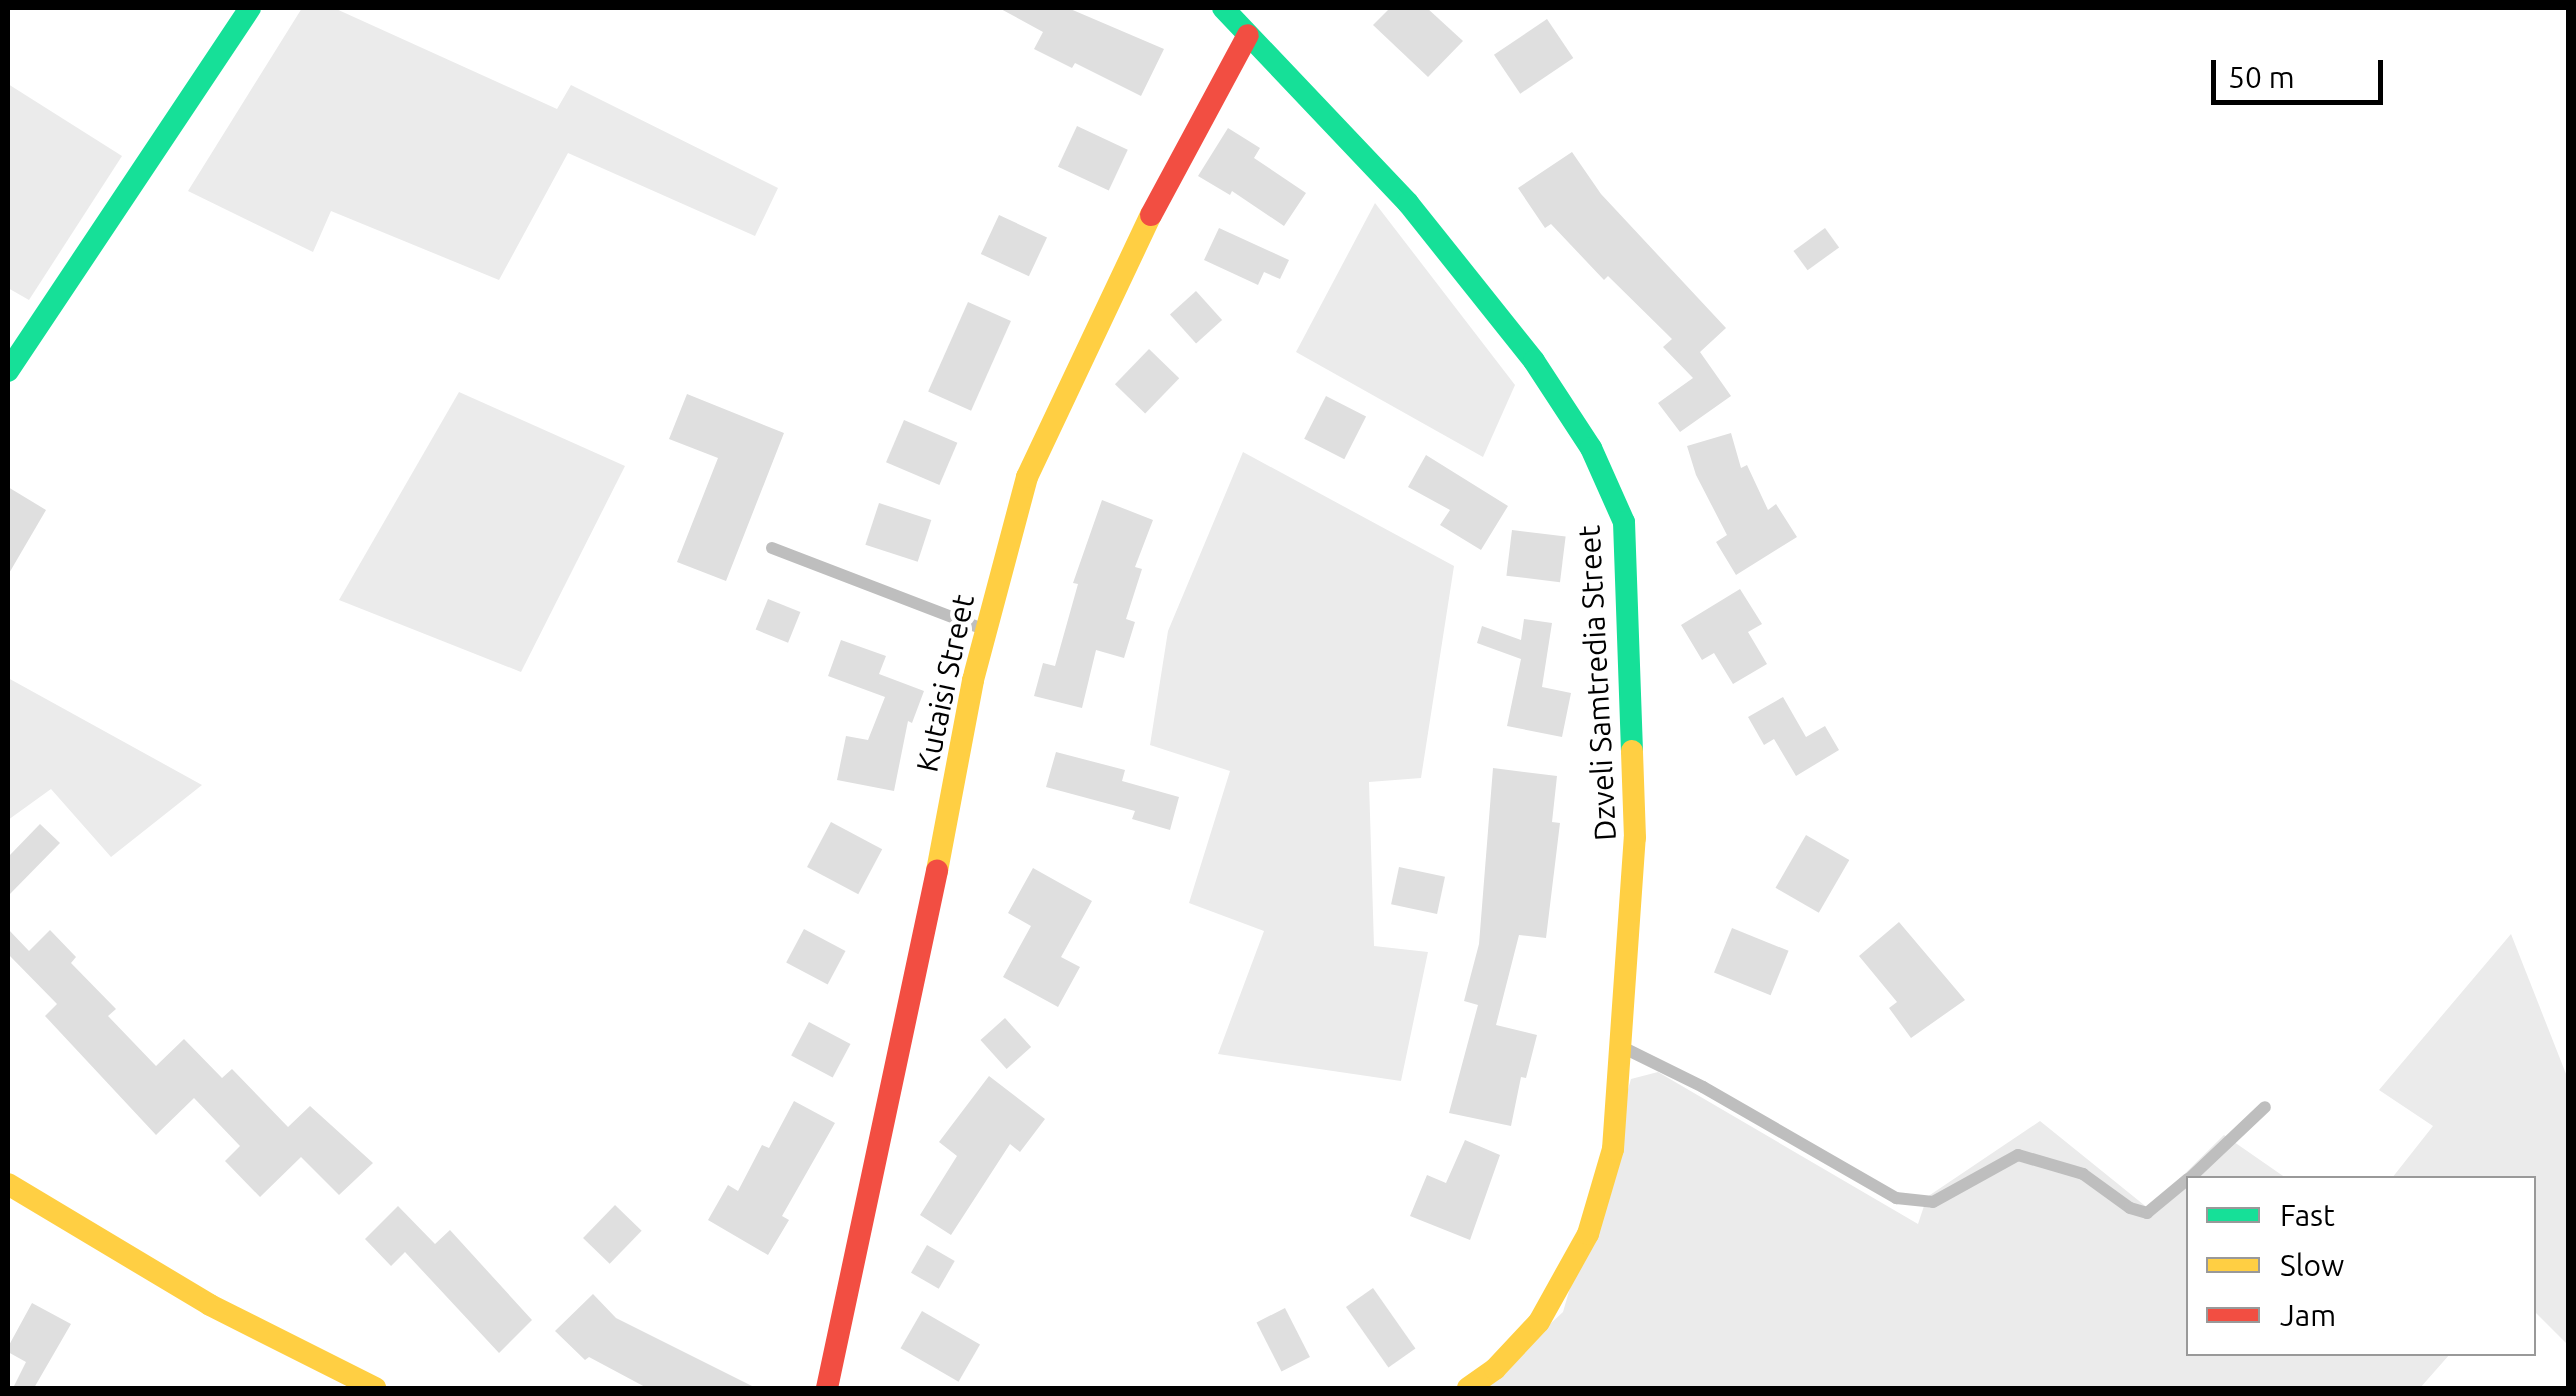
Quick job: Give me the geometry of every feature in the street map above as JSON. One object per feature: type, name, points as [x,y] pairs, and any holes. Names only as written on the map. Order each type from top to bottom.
[{"type":"street","points":[[8,371],[250,8]]},
{"type":"street","name":"Dzveli Samtredia Street","points":[[1222,8],[1408,203],[1534,361],[1591,448],[1624,522],[1636,838],[1613,1149],[1588,1234],[1539,1322],[1496,1370],[1468,1388]]},
{"type":"street","name":"Kutaisi Street","points":[[828,1388],[985,630],[1027,477],[1158,200],[1248,35]]},
{"type":"street","points":[[8,1184],[210,1305],[375,1388]]},
{"type":"lane","points":[[772,548],[985,630]]},
{"type":"lane","points":[[1622,1047],[1703,1086],[1896,1198],[1934,1202],[2018,1155],[2083,1174],[2130,1208],[2147,1213],[2186,1181]]},
{"type":"lane","points":[[2192,1176],[2265,1107]]},
{"type":"shaded area","points":[[302,8],[334,8],[557,109],[571,85],[778,188],[755,236],[568,153],[499,280],[331,211],[313,252],[188,191]]},
{"type":"shaded area","points":[[8,84],[122,156],[29,300],[8,288]]},
{"type":"shaded area","points":[[1375,203],[1515,385],[1483,457],[1296,352]]},
{"type":"shaded area","points":[[459,392],[625,466],[521,672],[339,600]]},
{"type":"shaded area","points":[[1243,452],[1454,566],[1421,778],[1369,782],[1374,946],[1428,952],[1401,1081],[1218,1054],[1264,931],[1189,903],[1230,771],[1150,745],[1168,631]]},
{"type":"shaded area","points":[[8,678],[202,785],[111,857],[51,789],[8,820]]},
{"type":"shaded area","points":[[2511,934],[2568,1079],[2568,1345],[2536,1313],[2536,1176],[2394,1176],[2433,1126],[2379,1090]]},
{"type":"shaded area","points":[[1658,1072],[1918,1224],[1927,1197],[2040,1121],[2149,1209],[2224,1135],[2283,1176],[2186,1176],[2186,1356],[2448,1356],[2420,1388],[1481,1388],[1563,1312],[1631,1079]]},
{"type":"building","points":[[999,8],[1068,8],[1164,49],[1141,96],[1075,63],[1072,68],[1034,49],[1043,32]]},
{"type":"building","points":[[1390,8],[1427,8],[1463,41],[1428,77],[1373,25]]},
{"type":"building","points":[[1547,19],[1573,58],[1520,94],[1494,55]]},
{"type":"building","points":[[1077,126],[1128,150],[1109,190],[1058,167]]},
{"type":"building","points":[[1228,128],[1260,148],[1254,158],[1306,193],[1284,226],[1232,191],[1230,195],[1198,176]]},
{"type":"building","points":[[1572,152],[1601,194],[1726,328],[1700,352],[1731,396],[1680,432],[1658,403],[1693,378],[1663,347],[1672,339],[1608,276],[1604,280],[1551,224],[1545,228],[1518,188]]},
{"type":"building","points":[[999,215],[1047,237],[1029,276],[981,254]]},
{"type":"building","points":[[1219,228],[1289,260],[1280,279],[1264,272],[1258,285],[1204,260]]},
{"type":"building","points":[[1825,228],[1839,247],[1808,270],[1793,251]]},
{"type":"building","points":[[1196,291],[1222,320],[1196,343],[1170,314]]},
{"type":"building","points":[[968,302],[1011,321],[971,411],[928,392]]},
{"type":"building","points":[[1149,349],[1179,378],[1145,413],[1115,384]]},
{"type":"building","points":[[687,394],[784,433],[726,581],[677,562],[718,458],[669,439]]},
{"type":"building","points":[[1326,396],[1366,416],[1344,459],[1304,439]]},
{"type":"building","points":[[904,420],[957,443],[939,485],[886,462]]},
{"type":"building","points":[[1731,433],[1741,468],[1747,465],[1768,510],[1776,504],[1797,537],[1736,575],[1716,542],[1727,535],[1696,475],[1687,446]]},
{"type":"building","points":[[1426,455],[1508,506],[1481,550],[1440,525],[1450,510],[1408,487]]},
{"type":"building","points":[[8,487],[46,510],[8,575]]},
{"type":"building","points":[[1102,500],[1153,520],[1135,567],[1142,569],[1126,619],[1135,622],[1124,658],[1096,650],[1082,708],[1034,696],[1043,663],[1055,666],[1078,584],[1073,583]]},
{"type":"building","points":[[879,503],[931,520],[918,562],[865,545]]},
{"type":"building","points":[[1512,530],[1566,537],[1560,582],[1506,576]]},
{"type":"building","points":[[1740,589],[1762,624],[1748,632],[1767,664],[1733,684],[1714,653],[1702,660],[1681,625]]},
{"type":"building","points":[[768,599],[800,612],[788,643],[756,630]]},
{"type":"building","points":[[1524,619],[1552,623],[1542,687],[1571,693],[1562,737],[1507,726],[1521,659],[1477,643],[1482,626],[1521,640]]},
{"type":"building","points":[[841,640],[886,656],[879,674],[924,691],[912,723],[908,721],[894,791],[837,780],[846,736],[868,740],[885,697],[828,676]]},
{"type":"building","points":[[1783,697],[1806,737],[1825,726],[1839,750],[1796,776],[1774,739],[1764,745],[1748,717]]},
{"type":"building","points":[[1056,752],[1125,770],[1122,781],[1179,797],[1170,830],[1132,819],[1135,811],[1046,787]]},
{"type":"building","points":[[1493,768],[1557,776],[1552,822],[1560,823],[1546,938],[1519,935],[1496,1025],[1537,1035],[1526,1078],[1521,1077],[1511,1126],[1449,1113],[1478,1005],[1464,1001],[1479,944]]},
{"type":"building","points":[[831,822],[882,849],[858,894],[807,867]]},
{"type":"building","points":[[40,824],[60,843],[8,896],[8,857]]},
{"type":"building","points":[[1806,835],[1849,860],[1819,913],[1776,888]]},
{"type":"building","points":[[1399,867],[1445,877],[1437,914],[1391,904]]},
{"type":"building","points":[[1033,868],[1092,901],[1061,957],[1080,967],[1058,1007],[1003,977],[1031,926],[1008,913]]},
{"type":"building","points":[[1899,922],[1965,1000],[1911,1038],[1889,1008],[1897,1002],[1859,956]]},
{"type":"building","points":[[1732,928],[1789,951],[1771,995],[1714,973]]},
{"type":"building","points":[[8,929],[29,951],[50,930],[76,957],[71,963],[116,1009],[108,1016],[156,1066],[184,1039],[222,1078],[232,1069],[288,1127],[310,1106],[373,1163],[339,1195],[301,1157],[260,1197],[225,1161],[240,1146],[194,1098],[156,1135],[45,1016],[57,1004],[8,954]]},
{"type":"building","points":[[804,929],[845,951],[828,985],[786,963]]},
{"type":"building","points":[[1005,1018],[1031,1047],[1007,1069],[980,1040]]},
{"type":"building","points":[[809,1022],[850,1044],[833,1078],[791,1056]]},
{"type":"building","points":[[989,1076],[1045,1119],[1020,1152],[1010,1144],[951,1235],[920,1215],[957,1156],[939,1142]]},
{"type":"building","points":[[794,1101],[835,1123],[782,1216],[789,1220],[768,1255],[708,1220],[728,1185],[738,1191],[762,1145],[769,1148]]},
{"type":"building","points":[[1465,1140],[1500,1155],[1470,1240],[1410,1216],[1427,1175],[1446,1183]]},
{"type":"building","points":[[615,1205],[642,1231],[610,1264],[583,1238]]},
{"type":"building","points":[[398,1206],[435,1244],[450,1230],[532,1320],[499,1353],[405,1252],[391,1266],[365,1239]]},
{"type":"building","points":[[927,1245],[955,1261],[939,1289],[911,1273]]},
{"type":"building","points":[[1373,1288],[1415,1349],[1388,1368],[1346,1307]]},
{"type":"building","points":[[593,1294],[616,1318],[756,1388],[647,1388],[589,1357],[585,1360],[555,1331]]},
{"type":"building","points":[[32,1303],[71,1324],[34,1388],[13,1388],[26,1362],[8,1352],[8,1347]]},
{"type":"building","points":[[1285,1308],[1310,1357],[1281,1372],[1256,1323]]},
{"type":"building","points":[[922,1311],[980,1344],[959,1382],[900,1348]]},
{"type":"traffic: fast","points":[[8,371],[250,8]]},
{"type":"traffic: fast","points":[[1223,8],[1408,203],[1534,361],[1591,448],[1624,522],[1632,751]]},
{"type":"traffic: slow","points":[[937,871],[973,680],[1027,477],[1151,215]]},
{"type":"traffic: slow","points":[[1468,1388],[1495,1369],[1539,1322],[1588,1234],[1613,1149],[1635,838],[1632,751]]},
{"type":"traffic: slow","points":[[8,1184],[210,1305],[375,1388]]},
{"type":"traffic: jam","points":[[1151,215],[1248,35]]},
{"type":"traffic: jam","points":[[827,1388],[937,871]]}]
